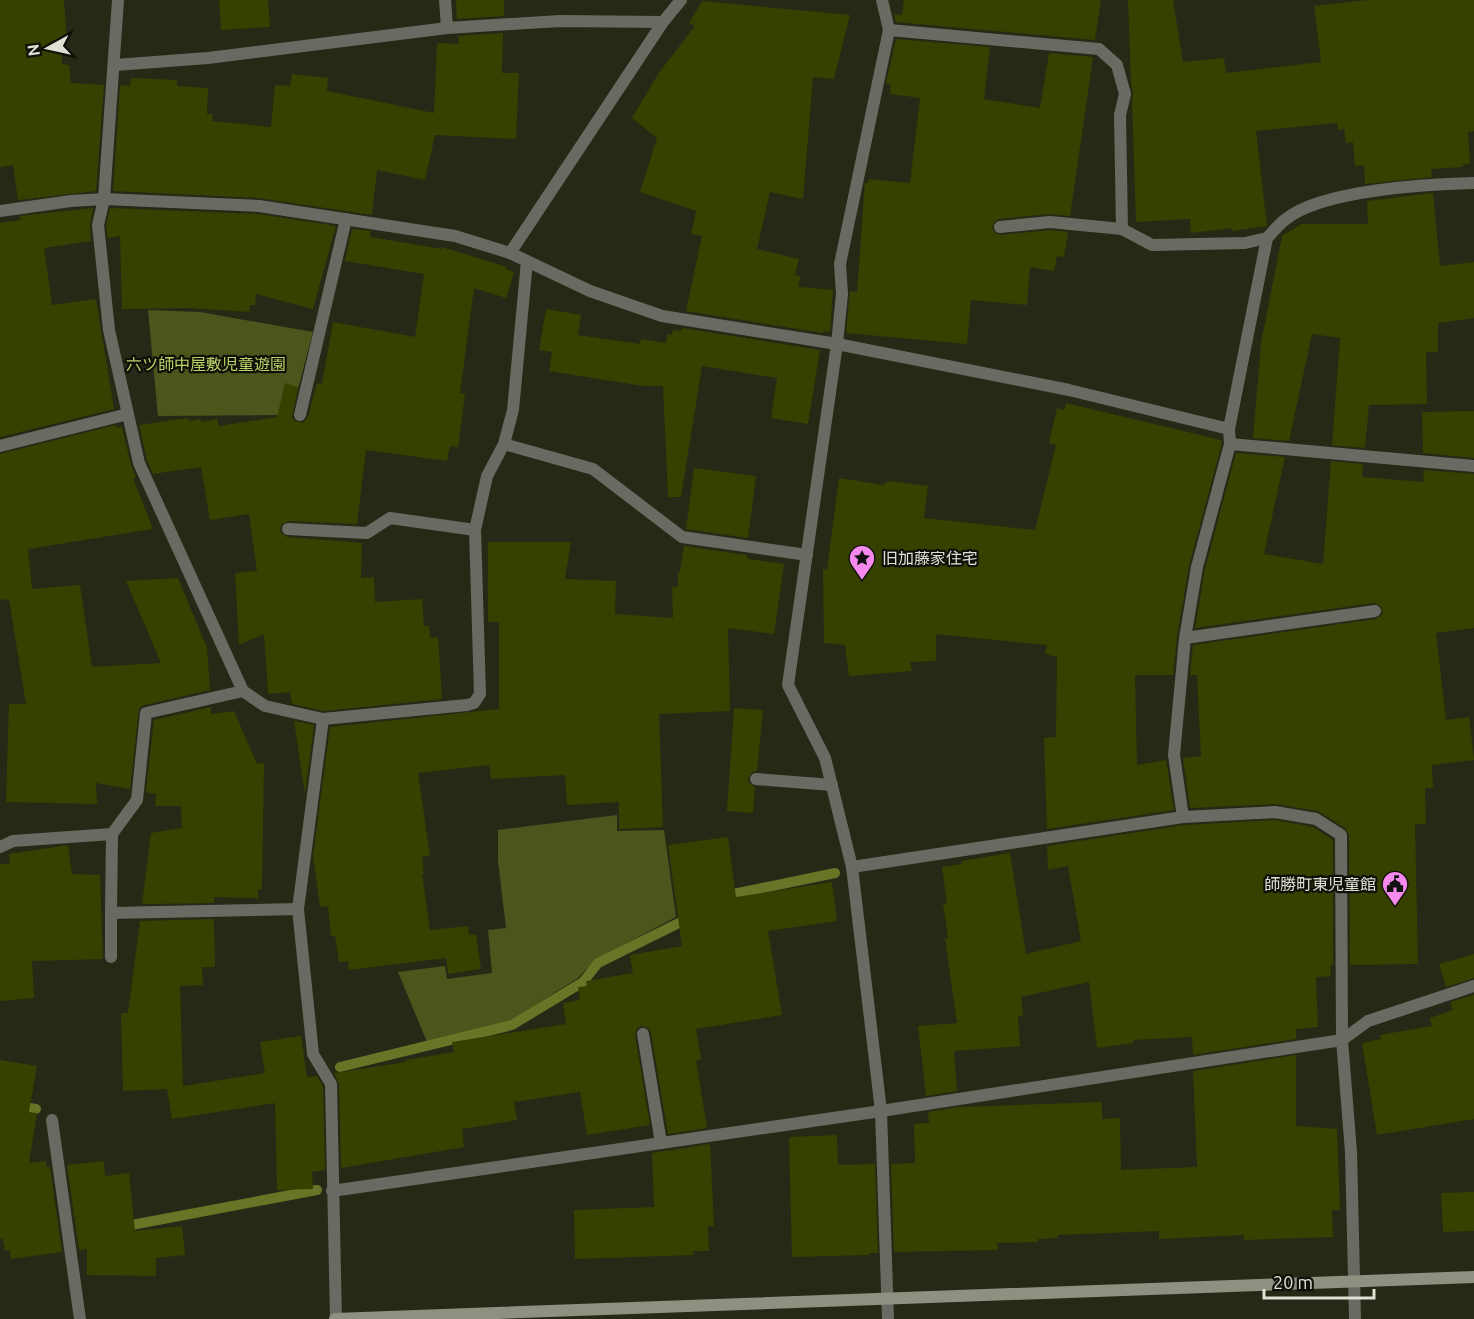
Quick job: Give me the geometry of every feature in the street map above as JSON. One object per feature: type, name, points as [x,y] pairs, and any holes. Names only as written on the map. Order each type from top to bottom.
[{"type":"street","points":[[118,0],[104,199],[98,225],[109,330],[139,463],[243,691],[265,706],[323,719],[474,703],[480,694],[475,530],[487,476],[504,444],[513,410],[527,261]]},
{"type":"street","points":[[445,0],[447,28]]},
{"type":"street","points":[[882,0],[889,30],[840,264],[842,294],[837,344],[788,685],[825,758],[852,867],[881,1111],[888,1319]]},
{"type":"street","points":[[510,253],[678,2]]},
{"type":"street","points":[[115,65],[208,58],[447,28],[560,21],[663,22]]},
{"type":"street","points":[[889,30],[1099,49],[1117,65],[1125,94],[1120,115],[1122,229]]},
{"type":"street","points":[[1000,227],[1050,222],[1122,229],[1152,245],[1245,243],[1267,238],[1287,218],[1312,205],[1368,192],[1433,184],[1474,183]]},
{"type":"street","points":[[0,212],[71,201],[104,199],[259,206],[455,236],[510,253],[590,291],[662,316],[837,344],[1070,390],[1229,429]]},
{"type":"street","points":[[300,415],[346,219]]},
{"type":"street","points":[[1183,818],[1174,755],[1185,638],[1197,567],[1230,444],[1229,429],[1267,238]]},
{"type":"street","points":[[0,446],[128,414]]},
{"type":"street","points":[[504,444],[593,469],[682,537],[807,555]]},
{"type":"street","points":[[1230,444],[1474,466]]},
{"type":"street","points":[[288,529],[367,533],[390,518],[475,530]]},
{"type":"street","points":[[1185,638],[1375,611]]},
{"type":"street","points":[[111,957],[112,834],[137,800],[146,713],[243,691]]},
{"type":"street","points":[[323,719],[298,909],[313,1054],[331,1084],[336,1319],[1474,1277]]},
{"type":"street","points":[[756,779],[832,785]]},
{"type":"street","points":[[852,867],[1183,818],[1275,813],[1316,819],[1341,835],[1342,1040],[1351,1152],[1355,1319]]},
{"type":"street","points":[[0,847],[13,841],[112,834]]},
{"type":"street","points":[[111,913],[298,909]]},
{"type":"street","points":[[332,1191],[881,1111],[1342,1040],[1368,1021],[1474,986]]},
{"type":"street","points":[[643,1034],[661,1143]]},
{"type":"street","points":[[52,1120],[80,1319]]},
{"type":"green space","name":"六ツ師中屋敷児童遊園","points":[[148,310],[200,312],[313,332],[291,415],[158,416]]},
{"type":"green space","points":[[617,815],[617,831],[664,830],[676,917],[595,960],[578,978],[510,1021],[427,1042],[398,972],[445,966],[447,979],[492,973],[488,930],[506,928],[498,861],[498,830]]},
{"type":"building","points":[[0,0],[64,0],[67,41],[62,41],[62,64],[69,65],[71,83],[104,85],[96,191],[18,200],[13,165],[0,167]]},
{"type":"building","points":[[219,0],[268,0],[270,27],[221,30]]},
{"type":"building","points":[[456,0],[504,0],[504,16],[457,19]]},
{"type":"building","points":[[904,0],[1101,0],[1095,40],[896,22],[894,14],[902,15]]},
{"type":"building","points":[[1128,0],[1173,0],[1183,62],[1224,58],[1226,73],[1321,62],[1314,6],[1368,0],[1474,0],[1474,131],[1468,132],[1470,164],[1463,164],[1463,167],[1431,169],[1432,177],[1365,184],[1364,165],[1355,166],[1353,142],[1346,143],[1344,129],[1338,130],[1337,123],[1256,131],[1267,226],[1191,233],[1190,219],[1136,222]]},
{"type":"building","points":[[702,1],[850,15],[834,79],[813,77],[803,199],[770,192],[757,249],[799,259],[795,275],[801,276],[798,287],[833,290],[830,332],[823,331],[823,333],[686,311],[702,236],[691,234],[696,211],[640,192],[657,138],[632,118],[658,74],[695,26],[689,23]]},
{"type":"building","points":[[503,33],[502,73],[519,73],[516,139],[435,135],[425,180],[377,170],[372,215],[259,198],[113,191],[120,85],[130,86],[131,78],[177,80],[177,86],[208,88],[207,114],[213,114],[212,121],[271,127],[275,85],[290,86],[292,74],[328,78],[327,91],[434,113],[437,43],[459,44],[458,36]]},
{"type":"building","points":[[896,39],[990,47],[984,99],[1040,108],[1049,53],[1093,57],[1070,216],[1049,214],[999,219],[992,227],[994,232],[1000,235],[1050,230],[1068,232],[1064,257],[1057,256],[1054,271],[1030,267],[1027,305],[971,300],[967,344],[846,333],[850,291],[857,292],[865,183],[868,183],[869,179],[910,183],[920,98],[890,94],[891,85],[886,84]]},
{"type":"building","points":[[1433,193],[1440,266],[1474,262],[1474,318],[1438,323],[1438,352],[1426,352],[1427,404],[1369,405],[1365,448],[1332,445],[1340,338],[1312,334],[1289,441],[1253,438],[1261,343],[1282,236],[1301,224],[1368,224],[1367,201]]},
{"type":"building","points":[[93,208],[90,224],[91,241],[44,248],[52,305],[96,299],[114,409],[0,437],[0,223],[21,220],[20,216]]},
{"type":"building","points":[[110,208],[258,214],[336,226],[313,309],[256,294],[255,305],[250,305],[249,312],[190,308],[122,309],[120,236],[108,238],[106,226]]},
{"type":"building","points":[[352,229],[371,231],[370,237],[442,249],[442,247],[507,267],[506,269],[514,272],[506,298],[474,288],[460,393],[465,394],[458,447],[450,446],[447,461],[366,450],[357,524],[288,521],[281,525],[280,532],[287,537],[362,543],[361,578],[374,577],[375,602],[422,599],[424,626],[429,626],[430,638],[438,637],[442,699],[324,711],[292,704],[290,692],[268,694],[264,634],[239,645],[235,573],[257,571],[249,514],[210,520],[201,467],[153,474],[147,460],[139,425],[188,418],[189,421],[201,419],[201,422],[217,419],[219,426],[277,417],[285,383],[298,387],[292,417],[295,421],[303,423],[308,417],[317,383],[322,384],[333,322],[415,337],[424,274],[345,261]]},
{"type":"building","points":[[546,309],[581,315],[578,335],[640,344],[641,339],[666,343],[667,334],[672,335],[673,330],[681,331],[682,328],[820,350],[808,424],[771,418],[777,378],[702,366],[681,497],[668,497],[663,386],[643,386],[549,371],[552,352],[539,350]]},
{"type":"building","points":[[1066,403],[1221,440],[1222,443],[1189,566],[1173,675],[1135,675],[1137,765],[1166,760],[1174,810],[1047,829],[1044,738],[1056,737],[1057,657],[1045,654],[1047,645],[936,634],[936,661],[910,662],[912,671],[849,676],[845,645],[824,643],[823,569],[827,570],[839,478],[883,485],[888,481],[928,486],[924,518],[1035,530],[1056,445],[1049,443],[1057,408],[1064,410]]},
{"type":"building","points":[[1474,411],[1474,458],[1423,453],[1422,412]]},
{"type":"building","points":[[116,425],[116,428],[122,427],[136,477],[133,478],[153,529],[28,549],[32,589],[80,585],[92,667],[161,663],[126,581],[178,578],[207,648],[210,690],[139,708],[130,789],[96,783],[97,804],[6,802],[9,704],[26,704],[9,599],[0,600],[0,454]]},
{"type":"building","points":[[1236,453],[1285,457],[1264,554],[1323,564],[1331,461],[1363,464],[1362,477],[1424,482],[1423,470],[1474,474],[1474,628],[1436,633],[1446,720],[1469,717],[1474,760],[1432,765],[1433,788],[1425,788],[1426,824],[1415,824],[1418,964],[1350,965],[1349,835],[1345,828],[1318,811],[1276,804],[1190,808],[1183,758],[1201,756],[1197,675],[1190,675],[1193,645],[1376,619],[1383,614],[1381,606],[1374,603],[1195,628],[1205,569]]},
{"type":"building","points":[[694,468],[756,476],[748,538],[686,529]]},
{"type":"building","points":[[488,542],[571,542],[565,579],[616,581],[615,614],[673,618],[672,587],[678,586],[678,572],[680,572],[684,546],[746,555],[748,559],[784,564],[774,634],[728,628],[730,711],[659,714],[663,827],[619,829],[619,802],[567,805],[565,775],[491,779],[489,765],[418,773],[430,856],[422,857],[424,874],[422,874],[430,930],[468,926],[469,935],[476,934],[481,969],[448,974],[446,958],[349,970],[348,961],[339,962],[335,936],[331,936],[328,906],[320,907],[313,856],[330,727],[499,709],[499,622],[488,622]]},
{"type":"building","points":[[211,707],[211,714],[234,711],[257,764],[264,763],[262,889],[258,889],[258,898],[214,897],[214,903],[142,904],[151,833],[182,828],[181,806],[155,806],[156,794],[146,792],[154,720]]},
{"type":"building","points":[[734,708],[763,710],[757,771],[752,772],[748,778],[749,783],[755,787],[753,813],[727,811]]},
{"type":"building","points":[[294,721],[314,725],[305,795]]},
{"type":"building","points":[[1275,820],[1313,827],[1333,840],[1333,965],[1330,965],[1331,976],[1316,977],[1318,1027],[1296,1029],[1296,1039],[1193,1055],[1192,1037],[1133,1040],[1133,1043],[1097,1048],[1089,982],[1021,997],[1023,1015],[1018,1016],[1020,1046],[954,1051],[957,1091],[926,1096],[918,1026],[957,1023],[945,938],[948,938],[943,904],[947,904],[942,867],[962,864],[961,861],[1010,853],[1026,954],[1081,941],[1068,866],[1048,870],[1047,846],[1184,825]]},
{"type":"building","points":[[728,837],[736,897],[832,882],[837,921],[768,931],[782,1015],[696,1029],[701,1059],[696,1060],[707,1128],[668,1134],[651,1033],[649,1028],[642,1026],[637,1028],[635,1035],[650,1125],[587,1135],[580,1092],[514,1102],[517,1120],[462,1129],[464,1147],[341,1168],[339,1084],[334,1073],[454,1052],[452,1042],[566,1024],[563,1003],[580,1000],[578,987],[587,986],[586,981],[633,973],[630,955],[682,946],[668,845]]},
{"type":"building","points":[[68,845],[72,874],[100,875],[103,959],[32,961],[34,998],[0,1001],[0,864],[10,864],[9,854]]},
{"type":"building","points":[[214,919],[215,967],[202,967],[203,985],[180,986],[183,1086],[265,1073],[260,1042],[301,1036],[307,1077],[317,1076],[323,1086],[325,1170],[312,1172],[313,1189],[277,1190],[275,1103],[172,1119],[167,1089],[123,1091],[121,1013],[128,1013],[140,921]]},
{"type":"building","points":[[1474,954],[1474,978],[1446,987],[1439,964]]},
{"type":"building","points":[[1474,995],[1474,1119],[1377,1135],[1362,1043],[1381,1039],[1380,1035],[1432,1026],[1430,1018],[1453,1010],[1450,1002]]},
{"type":"building","points":[[1296,1055],[1296,1126],[1337,1129],[1340,1210],[1332,1210],[1333,1237],[1244,1240],[1244,1235],[1159,1239],[1159,1231],[1058,1235],[1058,1238],[1038,1239],[1038,1242],[997,1243],[998,1250],[894,1252],[891,1164],[915,1163],[914,1124],[929,1123],[928,1112],[959,1107],[1102,1102],[1102,1119],[1120,1118],[1121,1170],[1197,1167],[1193,1071]]},
{"type":"building","points":[[0,1060],[37,1066],[29,1112],[37,1113],[29,1163],[46,1161],[46,1167],[50,1167],[62,1252],[11,1259],[10,1250],[5,1251],[3,1239],[0,1239]]},
{"type":"building","points":[[837,1135],[838,1165],[875,1164],[878,1253],[792,1257],[789,1137]]},
{"type":"building","points":[[710,1144],[714,1226],[708,1226],[709,1251],[693,1251],[694,1255],[575,1259],[574,1210],[654,1207],[652,1153]]},
{"type":"building","points":[[104,1161],[105,1176],[129,1173],[135,1231],[182,1226],[185,1255],[156,1258],[156,1276],[87,1275],[87,1249],[79,1250],[67,1165]]},
{"type":"building","points":[[1474,1192],[1474,1231],[1443,1232],[1441,1193]]},
{"type":"waterway","points":[[724,896],[835,873]]},
{"type":"waterway","points":[[340,1067],[512,1025],[583,982],[598,963],[691,917]]},
{"type":"waterway","points":[[0,1103],[36,1109]]},
{"type":"waterway","points":[[121,1227],[317,1190]]},
{"type":"place","name":"旧加藤家住宅","points":[[862,581]]},
{"type":"place","name":"師勝町東児童館","points":[[1395,907]]}]
